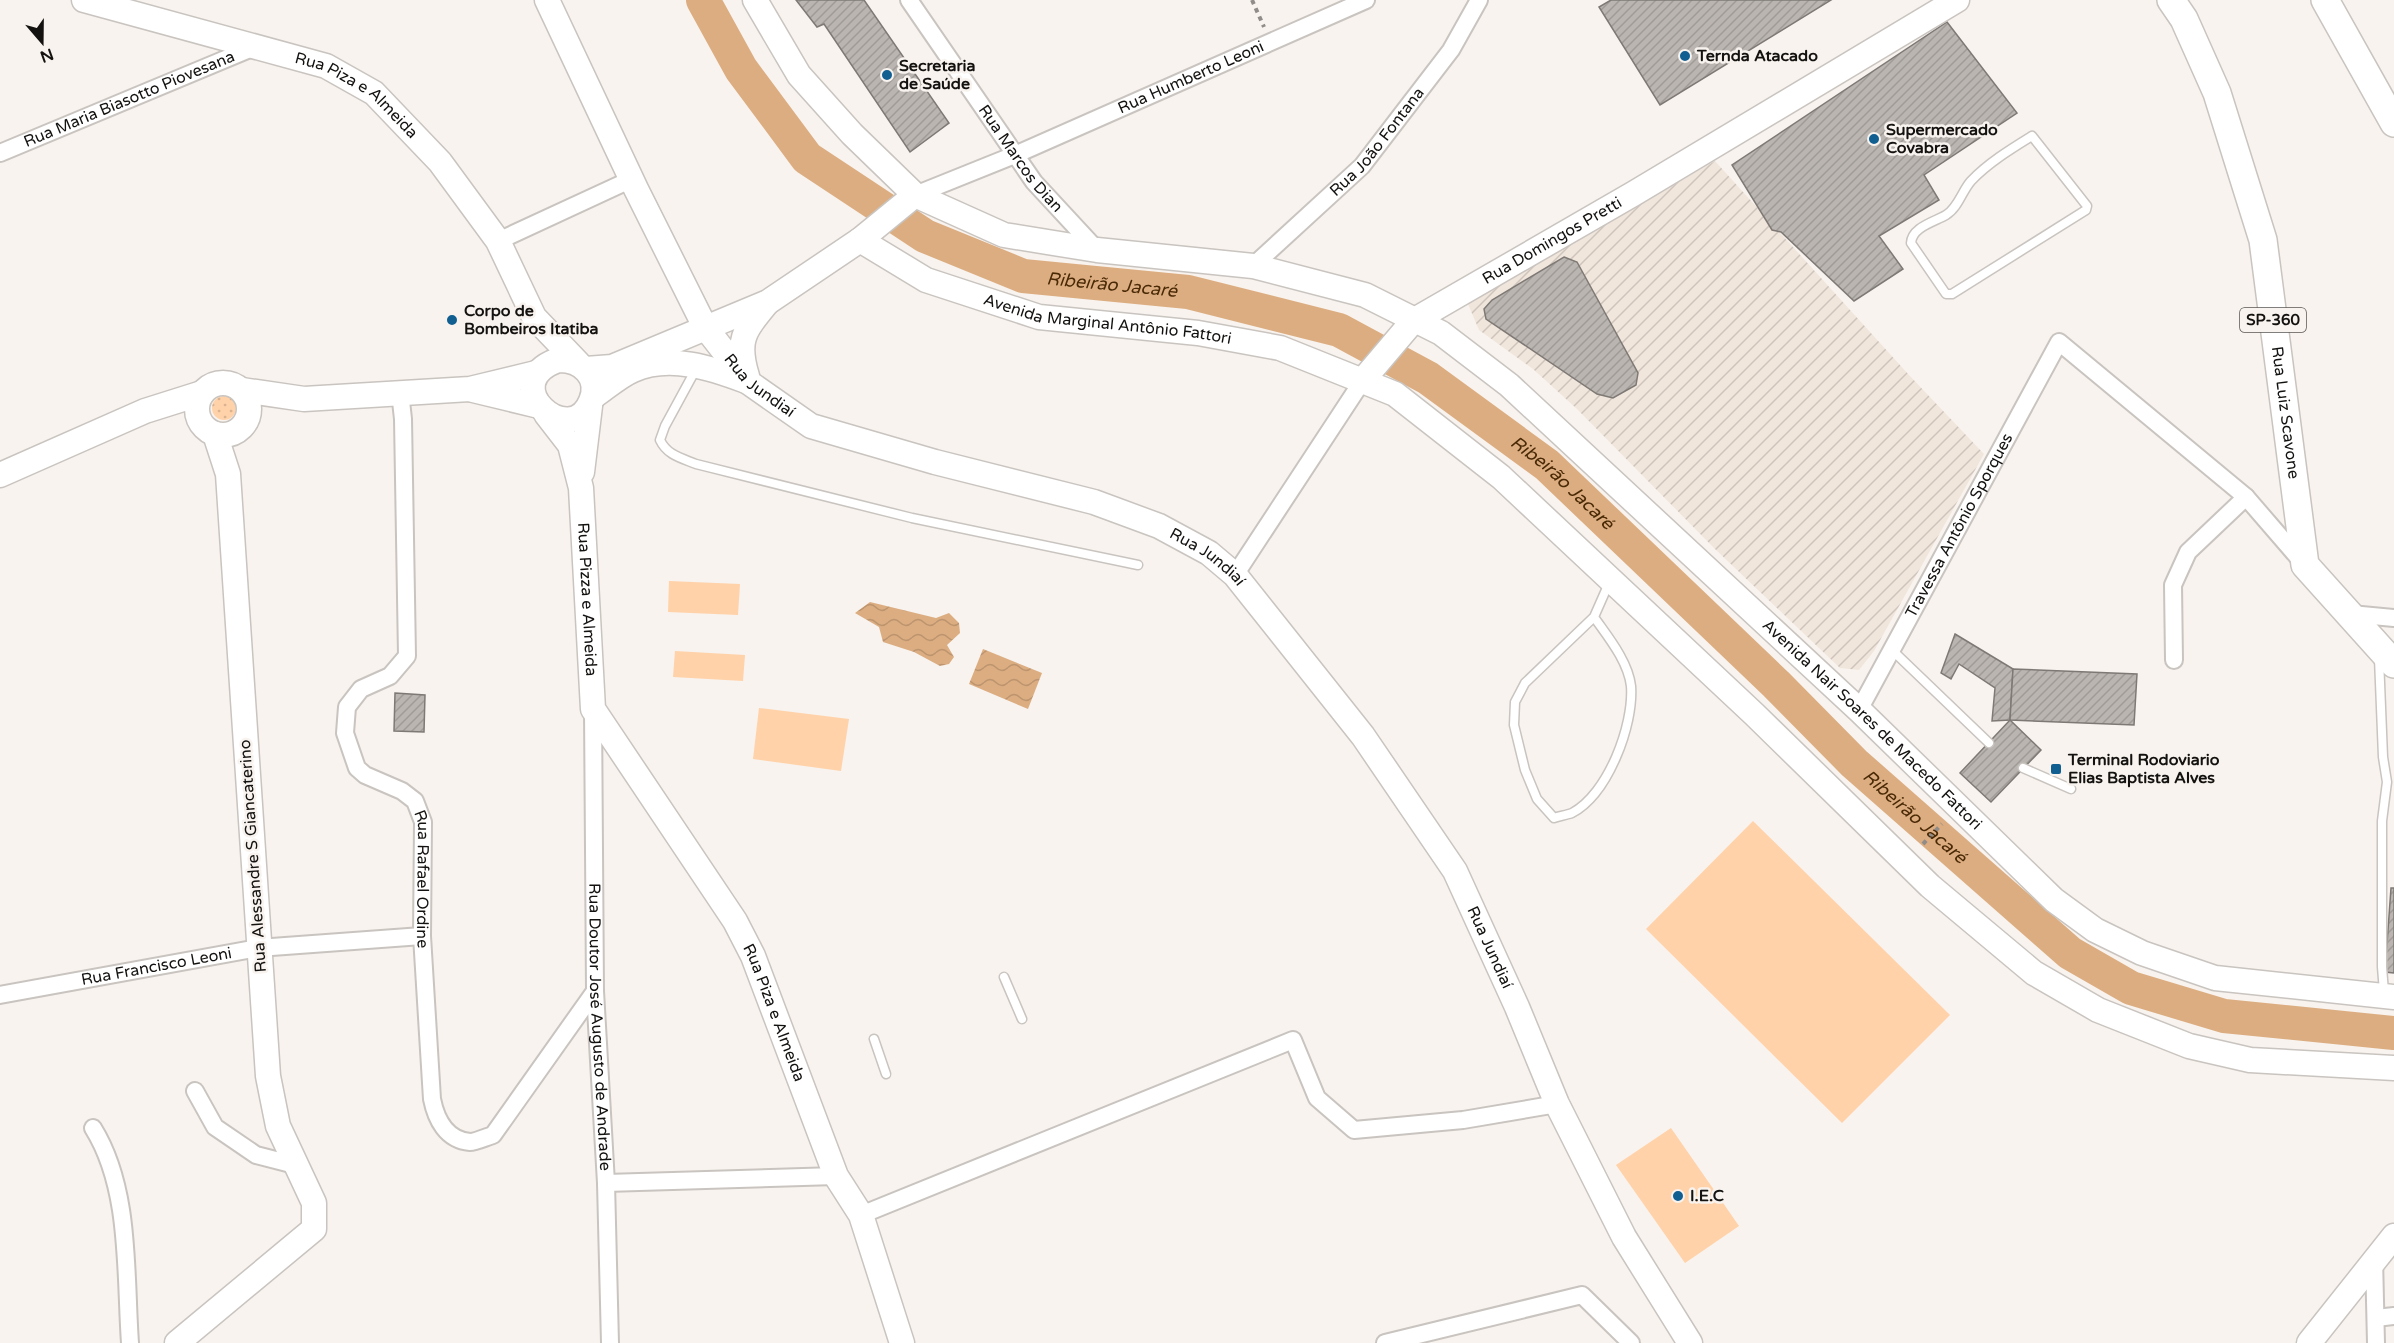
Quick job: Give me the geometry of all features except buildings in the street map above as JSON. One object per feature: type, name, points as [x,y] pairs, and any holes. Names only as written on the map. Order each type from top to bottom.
[{"type":"main road","name":"Rua Piza e Almeida","points":[[84,0],[258,45],[326,66],[374,93],[440,162],[498,241],[534,317]]},
{"type":"main road","name":"Rua Jundiaí","points":[[547,0],[705,327],[748,382],[811,426],[935,462],[1095,502],[1159,526],[1209,553],[1235,575],[1363,736],[1455,871],[1517,1007],[1557,1104],[1624,1237],[1690,1343]]},
{"type":"main road","name":"Avenida Nair Soares de Macedo Fattori","points":[[755,0],[799,75],[909,200],[1004,235],[1097,250],[1253,266],[1365,295],[1411,324],[1441,333],[1509,385],[1859,710],[2054,900],[2095,930],[2142,953],[2215,978],[2389,996]]},
{"type":"main road","name":"Rua Domingos Pretti","points":[[1367,376],[1411,324],[1957,0]]},
{"type":"main road","name":"Rua Luiz Scavone","points":[[2171,0],[2184,19],[2217,93],[2263,240],[2305,565]]},
{"type":"main road","points":[[2325,0],[2394,123]]},
{"type":"main road","points":[[0,475],[146,411],[202,393],[217,384],[226,383],[242,390],[304,399],[470,389],[538,370],[558,360],[582,366],[612,366],[768,302],[865,236],[909,200]]},
{"type":"main road","name":"Avenida Marginal Antônio Fattori","points":[[865,236],[926,280],[1039,317],[1198,333],[1280,348],[1367,376],[1395,394],[1501,477],[1754,714],[1930,886],[2034,973],[2131,1025],[2219,1053],[2250,1059],[2394,1068]]},
{"type":"main road","points":[[748,382],[741,357],[742,342],[746,329],[768,302]]},
{"type":"main road","points":[[534,317],[592,377],[592,401]]},
{"type":"main road","points":[[534,317],[538,370],[534,388],[543,410]]},
{"type":"main road","points":[[470,389],[543,410],[565,419],[583,413],[592,401],[633,370],[657,364],[698,365],[713,368],[748,382]]},
{"type":"main road","points":[[242,390],[249,406],[244,423]]},
{"type":"main road","points":[[202,393],[197,409],[209,429]]},
{"type":"main road","points":[[146,411],[232,434],[244,423],[304,399]]},
{"type":"main road","name":"Rua Pizza e Almeida","points":[[580,488],[592,401]]},
{"type":"main road","name":"Rua Pizza e Almeida","points":[[543,410],[570,446],[580,488],[593,710]]},
{"type":"main road","name":"Rua Alessandre S Giancaterino","points":[[228,474],[244,423]]},
{"type":"main road","name":"Rua Alessandre S Giancaterino","points":[[177,1343],[314,1229],[314,1203],[278,1126],[268,1076],[228,474],[209,429]]},
{"type":"main road","points":[[2305,565],[2386,655]]},
{"type":"main road","name":"Rua Piza e Almeida","points":[[593,710],[735,921],[753,956],[836,1176],[861,1215],[902,1343]]},
{"type":"main road","points":[[2309,1343],[2374,1258],[2394,1236]]},
{"type":"street","name":"Rua Humberto Leoni","points":[[909,200],[1366,0]]},
{"type":"street","name":"Rua João Fontana","points":[[1253,266],[1362,165],[1451,50],[1479,0]]},
{"type":"street","name":"Rua Marcos Dian","points":[[916,2],[1034,182],[1097,250]]},
{"type":"street","name":"Rua Maria Biasotto Piovesana","points":[[0,153],[258,45]]},
{"type":"street","points":[[498,241],[632,178]]},
{"type":"street","name":"Travessa Antônio Sporques","points":[[1859,710],[2059,342],[2246,497]]},
{"type":"street","name":"Rua Domingos Pretti","points":[[1235,575],[1367,376]]},
{"type":"street","name":"Rua Rafael Ordine","points":[[400,392],[403,419],[406,656],[390,676],[361,689],[347,707],[345,733],[357,768],[365,775],[402,791],[415,801],[423,822],[422,936],[432,1099],[437,1120],[450,1135],[471,1142],[493,1135],[595,991]]},
{"type":"street","points":[[2174,660],[2173,585],[2188,552],[2246,497],[2305,565]]},
{"type":"street","points":[[2351,614],[2394,618]]},
{"type":"street","name":"Rua Doutor José Augusto de Andrade","points":[[593,710],[595,991],[606,1183],[610,1343]]},
{"type":"street","name":"Rua Francisco Leoni","points":[[0,995],[258,948],[422,936]]},
{"type":"street","points":[[861,1215],[1293,1040],[1317,1098],[1354,1130],[1463,1120],[1557,1104]]},
{"type":"street","points":[[195,1091],[215,1127],[256,1155],[295,1165]]},
{"type":"street","points":[[93,1128],[106,1149],[122,1218],[130,1343]]},
{"type":"street","points":[[606,1183],[836,1176]]},
{"type":"street","points":[[2374,1258],[2376,1343]]},
{"type":"street","points":[[1387,1343],[1582,1295],[1631,1343]]},
{"type":"street","points":[[2376,1318],[2394,1316]]},
{"type":"lane","points":[[2032,136],[2087,206],[2080,215],[1988,272],[1952,294],[1946,294],[1911,243],[1911,237],[1917,230],[1949,213],[1971,182],[2008,151],[2032,136]]},
{"type":"lane","points":[[698,365],[664,426],[660,440],[665,450],[676,456],[696,464],[912,518],[1138,565]]},
{"type":"lane","points":[[1594,617],[1626,668],[1631,686],[1629,718],[1609,774],[1573,813],[1554,818],[1537,799],[1525,770],[1514,725],[1515,702],[1525,683],[1594,617],[1610,580]]},
{"type":"lane","points":[[1892,650],[1989,743]]},
{"type":"lane","points":[[2386,655],[2383,757],[2387,782],[2382,821],[2382,967],[2389,996]]},
{"type":"lane","points":[[2383,757],[2394,759]]},
{"type":"lane","points":[[2023,768],[2071,789]]},
{"type":"lane","points":[[2387,782],[2394,774]]},
{"type":"lane","points":[[1004,977],[1022,1019]]},
{"type":"lane","points":[[874,1039],[886,1074]]},
{"type":"path","points":[[1252,0],[1271,42]]},
{"type":"path","points":[[1923,844],[1942,824]]},
{"type":"shaded area","points":[[1715,161],[1909,375],[1984,454],[1874,651],[1859,670],[1840,668],[1715,549],[1577,409],[1533,369],[1479,330],[1468,304]]},
{"type":"shaded area","points":[[224,396],[233,399],[236,408],[233,417],[224,420],[215,417],[212,408],[215,399]]},
{"type":"shaded area","points":[[669,581],[740,584],[738,615],[668,612]]},
{"type":"shaded area","points":[[675,651],[745,655],[743,681],[673,677]]},
{"type":"shaded area","points":[[759,708],[849,719],[841,771],[753,759]]},
{"type":"shaded area","points":[[1753,821],[1950,1015],[1842,1123],[1646,929]]},
{"type":"shaded area","name":"I.E.C","points":[[1671,1128],[1739,1226],[1685,1263],[1616,1165]]},
{"type":"water","points":[[870,602],[936,618],[949,613],[959,623],[960,633],[947,645],[954,657],[949,664],[940,666],[914,652],[883,642],[879,627],[855,613]]},
{"type":"water","points":[[983,649],[1042,673],[1028,709],[969,684]]},
{"type":"waterway","name":"Ribeirão Jacaré","points":[[703,0],[741,69],[807,158],[925,236],[1023,276],[1188,292],[1339,330],[1428,378],[1547,465],[1776,684],[1854,763],[2070,953],[2131,988],[2224,1016],[2394,1033]]},
{"type":"place","name":"Ternda Atacado","points":[[1685,56]]},
{"type":"place","name":"Secretaria de Saúde","points":[[887,75]]},
{"type":"place","name":"Supermercado Covabra","points":[[1874,139]]},
{"type":"place","name":"Corpo de Bombeiros Itatiba","points":[[452,320]]},
{"type":"place","name":"Terminal Rodoviario Elias Baptista Alves","points":[[2056,769]]},
{"type":"place","name":"I.E.C","points":[[1678,1196]]}]
